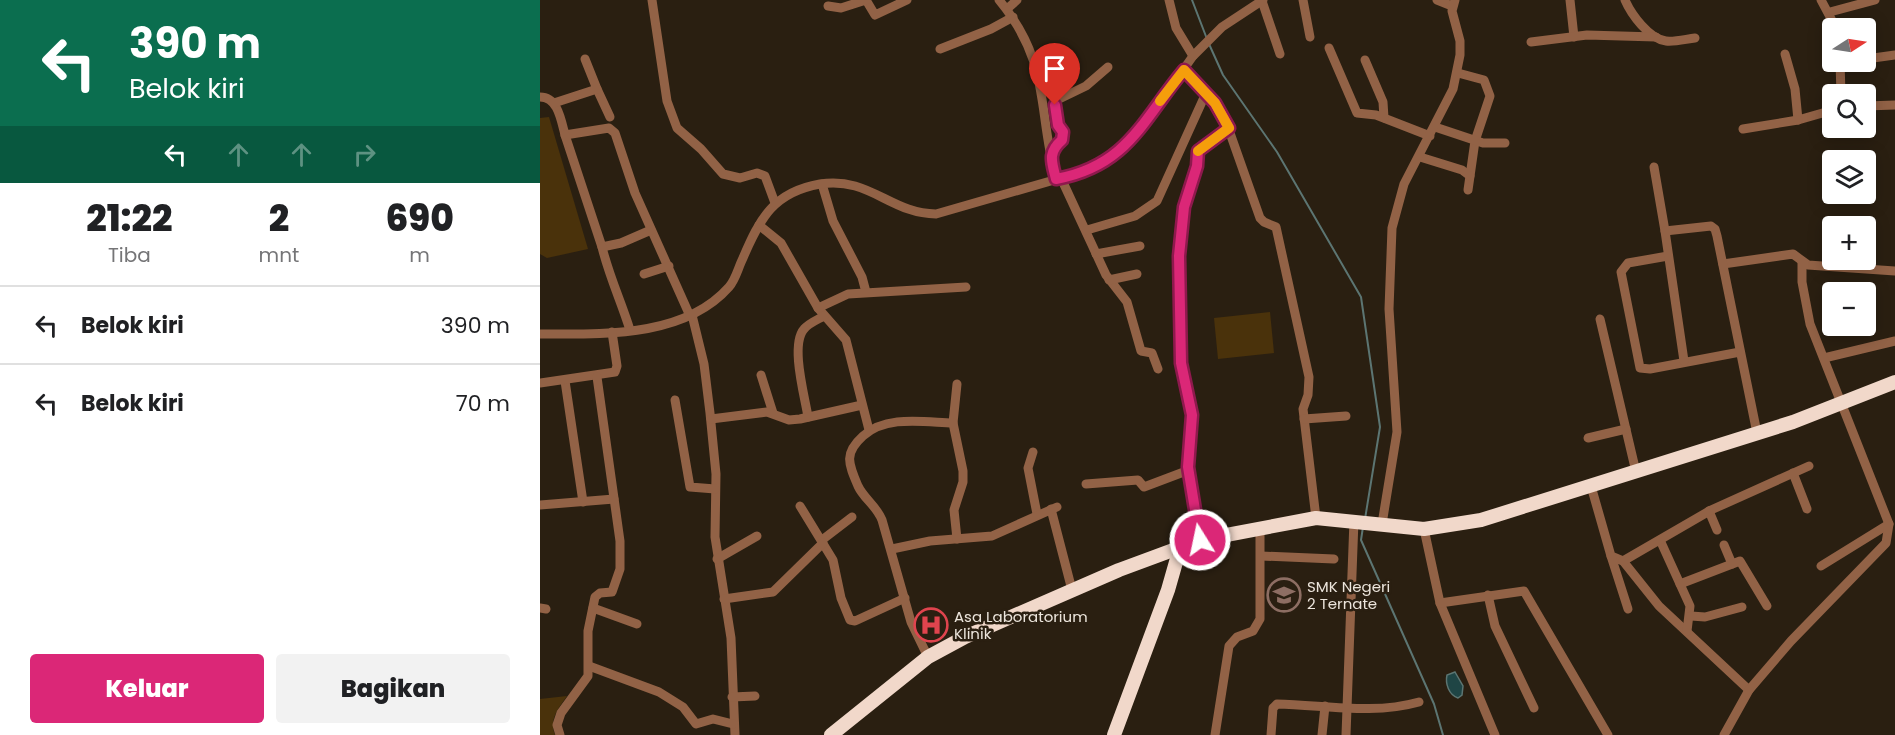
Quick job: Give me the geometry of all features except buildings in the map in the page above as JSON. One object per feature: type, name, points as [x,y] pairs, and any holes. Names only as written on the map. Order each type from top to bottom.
[{"type":"highway","points":[[831,735],[928,657],[1002,619],[1200,540],[1316,518],[1355,520],[1424,529],[1481,520],[1758,433],[1840,405],[1895,382]]},
{"type":"highway","points":[[1114,735],[1168,590],[1179,548]]},
{"type":"street","points":[[652,0],[667,101],[677,128],[701,149],[723,174],[740,177],[758,173],[765,176],[775,203]]},
{"type":"street","points":[[828,6],[841,8],[866,0],[876,15],[907,0]]},
{"type":"street","points":[[999,0],[1027,39],[1036,62],[1050,156],[1059,179],[1087,230],[1109,280],[1127,302],[1141,351],[1152,353],[1158,369]]},
{"type":"street","points":[[1006,9],[1017,0]]},
{"type":"street","points":[[1168,0],[1176,28],[1196,54]]},
{"type":"street","points":[[540,334],[630,330],[674,322],[691,316],[729,286],[759,225],[775,203],[790,193],[822,184],[854,184],[915,212],[936,214],[1059,179],[1101,163],[1127,146],[1196,54],[1222,27],[1263,0],[1280,54]]},
{"type":"street","points":[[1303,0],[1310,37]]},
{"type":"street","points":[[1380,524],[1397,432],[1389,328],[1392,228],[1404,184],[1433,132],[1458,73],[1460,41],[1453,3],[1437,0]]},
{"type":"street","points":[[1570,0],[1574,37]]},
{"type":"street","points":[[1625,0],[1630,10],[1656,37],[1665,41],[1695,38]]},
{"type":"street","points":[[1821,0],[1832,18]]},
{"type":"street","points":[[1830,12],[1875,0]]},
{"type":"street","points":[[940,49],[991,29],[1013,17]]},
{"type":"street","points":[[1531,42],[1574,37],[1656,37]]},
{"type":"street","points":[[1329,48],[1357,113],[1475,141],[1505,143]]},
{"type":"street","points":[[1785,54],[1795,89],[1798,120]]},
{"type":"street","points":[[1876,58],[1895,55]]},
{"type":"street","points":[[585,59],[610,117]]},
{"type":"street","points":[[1365,60],[1383,102],[1384,118]]},
{"type":"street","points":[[1050,156],[1063,136],[1055,115],[1057,100],[1086,86],[1108,67]]},
{"type":"street","points":[[1184,70],[1215,103],[1229,128],[1255,207],[1264,222],[1276,227],[1310,377],[1308,395],[1303,409],[1316,518]]},
{"type":"street","points":[[1458,73],[1478,76],[1488,87],[1490,96],[1475,141],[1468,190]]},
{"type":"street","points":[[554,103],[597,89]]},
{"type":"street","points":[[1087,230],[1135,216],[1157,201],[1206,93]]},
{"type":"street","points":[[540,97],[548,97],[554,103],[602,247],[609,276],[616,284],[630,330]]},
{"type":"street","points":[[1876,106],[1895,105]]},
{"type":"street","points":[[1743,129],[1798,120],[1822,113]]},
{"type":"street","points":[[1200,540],[1189,470],[1192,415],[1181,363],[1179,240],[1184,207],[1197,166],[1198,151],[1229,128]]},
{"type":"street","points":[[565,135],[612,130],[651,230],[691,316],[704,364],[711,419],[717,559],[731,638],[735,735]]},
{"type":"street","points":[[1420,157],[1462,170],[1470,176]]},
{"type":"street","points":[[1654,167],[1684,361]]},
{"type":"street","points":[[822,184],[833,221],[862,277],[866,292]]},
{"type":"street","points":[[759,225],[777,238],[788,252],[821,312],[846,340],[868,430]]},
{"type":"street","points":[[1665,231],[1697,227],[1715,229],[1758,433]]},
{"type":"street","points":[[602,247],[621,243],[651,230]]},
{"type":"street","points":[[1096,254],[1140,246]]},
{"type":"street","points":[[1723,264],[1789,254],[1814,266],[1895,271]]},
{"type":"street","points":[[1668,256],[1628,263],[1622,267],[1622,280],[1640,368],[1650,369],[1740,352]]},
{"type":"street","points":[[1724,735],[1749,690],[1791,640],[1886,543],[1889,525],[1840,405],[1808,317],[1802,262]]},
{"type":"street","points":[[644,274],[669,266]]},
{"type":"street","points":[[1109,280],[1137,274]]},
{"type":"street","points":[[808,417],[800,373],[800,337],[806,327],[840,296],[866,292],[966,287]]},
{"type":"street","points":[[1600,319],[1636,472]]},
{"type":"street","points":[[540,383],[612,374],[616,369],[612,332]]},
{"type":"street","points":[[1824,358],[1895,341]]},
{"type":"street","points":[[761,375],[773,413]]},
{"type":"street","points":[[560,735],[559,720],[566,705],[586,682],[589,666],[588,631],[597,594],[612,592],[620,570],[620,541],[597,377]]},
{"type":"street","points":[[565,381],[582,502]]},
{"type":"street","points":[[957,384],[953,423],[963,471],[963,482],[954,510],[957,539]]},
{"type":"street","points":[[675,400],[690,487],[715,489]]},
{"type":"street","points":[[711,419],[773,413],[789,420],[862,405]]},
{"type":"street","points":[[1304,419],[1346,416]]},
{"type":"street","points":[[928,657],[910,622],[892,549],[878,509],[859,487],[850,459],[850,448],[868,430],[880,424],[892,422],[953,423]]},
{"type":"street","points":[[1588,438],[1626,429]]},
{"type":"street","points":[[1034,452],[1028,468],[1037,514]]},
{"type":"street","points":[[1623,561],[1709,512],[1809,466]]},
{"type":"street","points":[[1086,484],[1138,480],[1145,487],[1189,470]]},
{"type":"street","points":[[1793,473],[1807,509]]},
{"type":"street","points":[[1591,486],[1628,609]]},
{"type":"street","points":[[540,505],[614,499]]},
{"type":"street","points":[[800,506],[833,560],[841,598],[850,620],[855,621],[905,598]]},
{"type":"street","points":[[892,549],[930,541],[992,536],[1054,508],[1072,590]]},
{"type":"street","points":[[1709,512],[1717,530]]},
{"type":"street","points":[[724,598],[773,592],[823,542],[852,517]]},
{"type":"street","points":[[1346,735],[1355,520]]},
{"type":"street","points":[[1821,566],[1889,525]]},
{"type":"street","points":[[1215,735],[1229,646],[1238,637],[1253,631],[1260,620],[1260,527]]},
{"type":"street","points":[[1424,529],[1440,603],[1495,735]]},
{"type":"street","points":[[717,559],[757,536]]},
{"type":"street","points":[[1660,540],[1690,606],[1691,616],[1687,631]]},
{"type":"street","points":[[1724,545],[1732,564]]},
{"type":"street","points":[[1261,556],[1334,559]]},
{"type":"street","points":[[1611,556],[1623,561],[1659,606],[1749,690]]},
{"type":"street","points":[[1680,584],[1741,562],[1767,606]]},
{"type":"street","points":[[1440,603],[1521,590],[1527,594],[1608,735]]},
{"type":"street","points":[[1488,595],[1495,626],[1534,708]]},
{"type":"street","points":[[1691,616],[1705,617],[1742,607]]},
{"type":"street","points":[[593,608],[637,624]]},
{"type":"street","points":[[589,666],[659,692],[683,707],[696,724],[713,719],[733,724]]},
{"type":"street","points":[[732,697],[755,696]]},
{"type":"street","points":[[1271,735],[1274,705],[1395,709],[1419,702]]},
{"type":"street","points":[[1322,735],[1324,706]]},
{"type":"shaded area","points":[[549,117],[588,249],[547,258],[540,254],[540,118]]},
{"type":"shaded area","points":[[1270,312],[1274,353],[1218,359],[1214,318]]},
{"type":"shaded area","points":[[567,696],[554,719],[555,735],[540,735],[540,699]]},
{"type":"water","points":[[1455,672],[1463,686],[1462,695],[1458,698],[1450,692],[1447,682],[1447,675]]},
{"type":"waterway","points":[[1192,0],[1207,39]]},
{"type":"waterway","points":[[1209,44],[1223,75],[1277,152],[1361,297],[1380,427],[1365,519]]},
{"type":"waterway","points":[[1363,527],[1361,540],[1434,704],[1443,735]]},
{"type":"slow traffic","points":[[1160,101],[1184,70],[1215,103],[1229,128],[1198,151]]},
{"type":"place","name":"SMK Negeri 2 Ternate","points":[[1284,595]]},
{"type":"place","name":"Asa Laboratorium Klinik","points":[[931,625]]},
{"type":"route","points":[[1055,105],[1055,115],[1063,132],[1062,140],[1052,150],[1050,156],[1056,179],[1101,163],[1127,146],[1184,70],[1215,103],[1229,128],[1198,151],[1197,166],[1184,207],[1179,240],[1181,363],[1192,415],[1188,467],[1200,540]]}]
